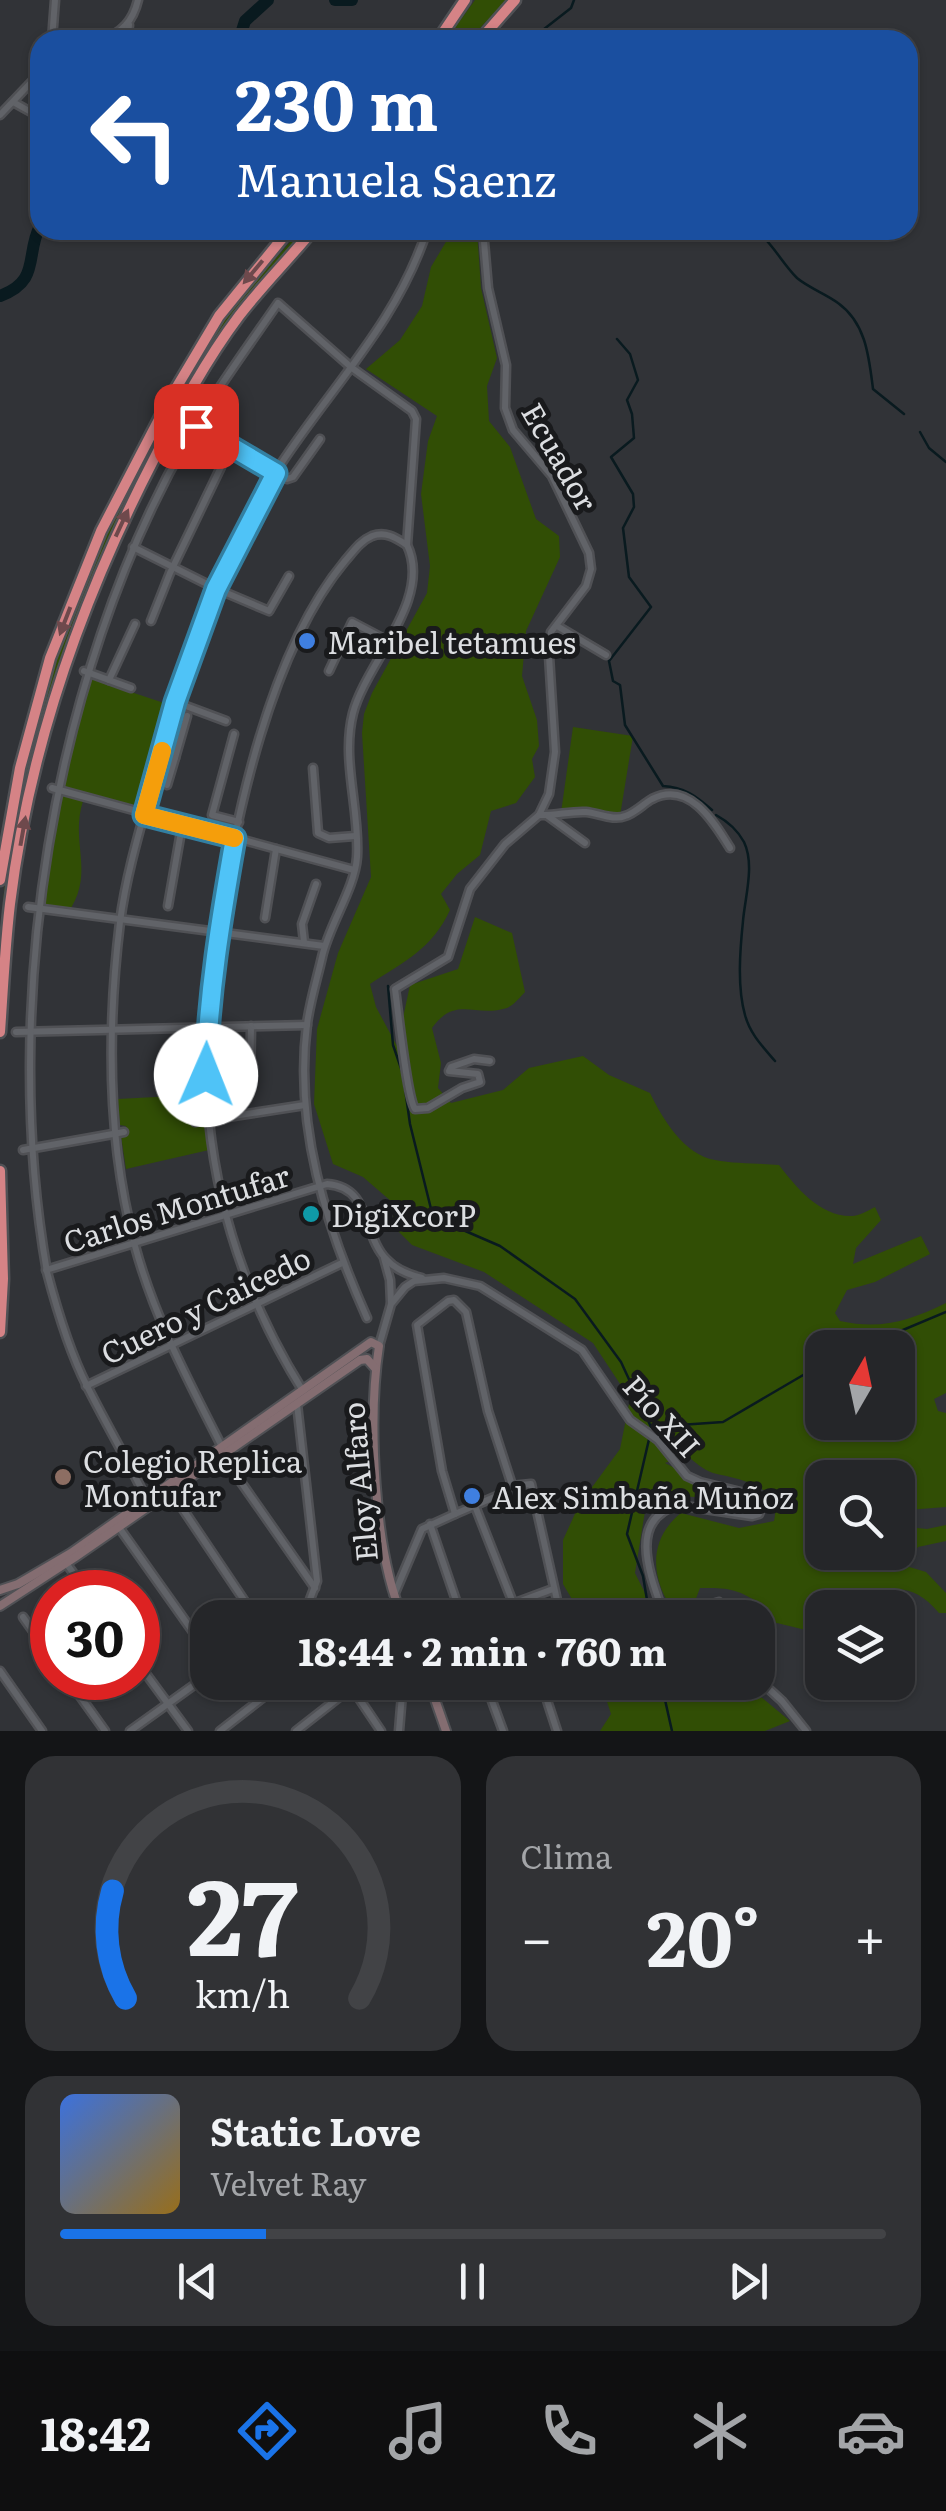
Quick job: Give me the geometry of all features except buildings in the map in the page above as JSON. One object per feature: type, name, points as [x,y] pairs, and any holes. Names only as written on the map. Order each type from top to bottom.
[{"type":"highway","points":[[445,30],[465,0]]},
{"type":"highway","points":[[489,30],[515,0]]},
{"type":"highway","points":[[0,880],[20,768],[50,658],[101,531],[169,400],[219,316],[281,240]]},
{"type":"highway","points":[[0,1032],[10,902],[34,774],[63,671],[94,586],[123,519],[182,405],[239,316],[305,240]]},
{"type":"highway","points":[[0,1171],[0,1332]]},
{"type":"street","points":[[52,30],[54,0]]},
{"type":"street","points":[[128,30],[138,0]]},
{"type":"street","points":[[121,30],[129,23]]},
{"type":"street","points":[[0,115],[30,83]]},
{"type":"street","points":[[13,102],[30,111]]},
{"type":"street","points":[[316,1589],[221,1451],[172,1346],[134,1244],[110,1028],[120,918],[144,815],[175,702],[216,589],[276,473],[402,291],[423,240]]},
{"type":"street","name":"Ecuador","points":[[484,240],[488,288],[506,364],[504,408],[513,430],[552,476],[589,553],[591,569],[586,586],[551,632],[552,783],[543,816]]},
{"type":"street","points":[[35,873],[52,788],[84,671],[133,546],[196,426],[278,302],[352,368],[412,411],[416,419],[408,545],[414,572],[390,642],[357,699],[352,718],[350,766],[357,854],[324,946],[307,1024],[305,1105],[318,1186],[342,1262],[367,1318]]},
{"type":"street","points":[[196,426],[288,479],[294,477],[320,439]]},
{"type":"street","points":[[151,621],[221,467]]},
{"type":"street","points":[[303,1391],[256,1305],[224,1215],[209,1121],[207,1026],[218,933],[235,838],[262,731],[302,629],[329,580],[359,544],[373,536],[394,536],[408,545]]},
{"type":"street","points":[[133,546],[216,589],[269,611],[289,576]]},
{"type":"street","points":[[328,671],[352,622],[390,642]]},
{"type":"street","points":[[109,680],[135,624]]},
{"type":"street","points":[[557,626],[606,654]]},
{"type":"street","points":[[84,671],[132,688]]},
{"type":"street","points":[[175,702],[226,721]]},
{"type":"street","points":[[167,785],[187,716]]},
{"type":"street","points":[[234,734],[212,815],[239,822]]},
{"type":"street","points":[[161,754],[175,758]]},
{"type":"street","points":[[313,768],[318,833],[329,838],[355,836]]},
{"type":"street","points":[[52,788],[354,870]]},
{"type":"street","points":[[490,1061],[474,1059],[450,1066],[453,1073],[478,1074],[480,1082],[428,1108],[415,1109],[408,1096],[395,989],[448,957],[470,889],[505,844],[543,816],[583,812],[622,817],[655,797],[668,794],[698,804],[730,848]]},
{"type":"street","points":[[543,816],[584,843]]},
{"type":"street","points":[[168,906],[182,826]]},
{"type":"street","points":[[265,918],[276,849]]},
{"type":"street","points":[[304,942],[302,924],[316,884]]},
{"type":"street","points":[[26,922],[32,890]]},
{"type":"street","points":[[28,907],[324,946]]},
{"type":"street","points":[[17,1052],[18,1016]]},
{"type":"street","points":[[16,1032],[307,1024]]},
{"type":"street","points":[[250,1026],[250,1089]]},
{"type":"street","points":[[195,1122],[305,1105]]},
{"type":"street","points":[[120,1133],[23,1150],[46,1270],[86,1386],[148,1502]]},
{"type":"street","points":[[0,1606],[364,1346],[377,1344],[390,1304],[390,1280],[384,1258],[353,1194],[339,1184],[318,1186]]},
{"type":"street","name":"Carlos Montufar","points":[[46,1270],[318,1186]]},
{"type":"street","points":[[384,1258],[404,1272],[425,1279]]},
{"type":"street","name":"Cuero y Caicedo","points":[[86,1386],[342,1262]]},
{"type":"street","points":[[390,1304],[405,1286],[425,1279]]},
{"type":"street","name":"Pío XII","points":[[425,1279],[461,1280],[480,1286],[564,1337],[582,1350],[630,1420],[653,1435],[687,1476],[762,1500],[759,1514],[752,1516],[678,1505],[668,1508],[654,1522],[645,1547],[660,1600]]},
{"type":"street","points":[[456,1514],[442,1471],[417,1326],[448,1301],[458,1302],[466,1312],[488,1411],[511,1486]]},
{"type":"street","name":"Eloy Alfaro","points":[[377,1344],[372,1400],[375,1462],[396,1600]]},
{"type":"street","points":[[221,1451],[360,1360],[367,1359],[375,1368]]},
{"type":"street","points":[[297,1404],[316,1589],[310,1600]]},
{"type":"street","points":[[394,1596],[418,1536],[430,1524],[506,1492],[511,1486],[532,1484],[556,1600]]},
{"type":"street","points":[[168,1488],[244,1600]]},
{"type":"street","points":[[475,1506],[513,1600]]},
{"type":"street","points":[[117,1524],[190,1628]]},
{"type":"street","points":[[430,1524],[456,1600]]},
{"type":"street","points":[[0,1590],[65,1561]]},
{"type":"street","points":[[65,1561],[71,1570]]},
{"type":"street","points":[[522,1600],[552,1589]]},
{"type":"street","points":[[23,1616],[30,1626]]},
{"type":"street","points":[[0,1671],[42,1731]]},
{"type":"street","points":[[130,1731],[190,1688]]},
{"type":"street","points":[[160,1694],[188,1731]]},
{"type":"street","points":[[775,1695],[806,1731]]},
{"type":"street","points":[[83,1700],[105,1731]]},
{"type":"street","points":[[220,1731],[260,1700]]},
{"type":"street","points":[[296,1731],[332,1700]]},
{"type":"street","points":[[360,1700],[381,1731]]},
{"type":"street","points":[[399,1731],[402,1700]]},
{"type":"street","points":[[435,1700],[446,1731]]},
{"type":"street","points":[[492,1700],[503,1731]]},
{"type":"street","points":[[547,1700],[557,1731]]},
{"type":"green space","points":[[475,0],[506,0],[478,30],[453,30]]},
{"type":"green space","points":[[291,240],[297,240],[233,315],[204,359],[131,489],[71,627],[41,725],[23,802],[0,969],[4,888],[17,804],[64,635],[133,472],[174,398],[237,303]]},
{"type":"green space","points":[[447,240],[478,240],[481,288],[497,358],[487,386],[489,421],[510,447],[536,519],[559,536],[560,557],[526,631],[522,676],[537,720],[539,746],[532,759],[535,777],[516,803],[491,811],[480,855],[441,894],[450,910],[435,935],[370,984],[376,1007],[397,1046],[410,985],[458,969],[475,917],[512,933],[525,992],[507,1008],[449,1012],[432,1028],[441,1063],[438,1088],[451,1103],[503,1090],[529,1068],[583,1056],[609,1075],[650,1093],[675,1134],[704,1157],[779,1165],[810,1199],[829,1212],[855,1216],[875,1207],[881,1220],[856,1248],[853,1264],[921,1236],[930,1254],[875,1282],[847,1290],[835,1313],[840,1321],[882,1324],[920,1315],[946,1303],[946,1393],[934,1399],[938,1411],[946,1413],[946,1507],[915,1509],[915,1460],[805,1460],[805,1570],[915,1569],[926,1572],[946,1593],[946,1613],[939,1613],[915,1590],[805,1590],[805,1630],[775,1624],[775,1600],[754,1600],[731,1590],[700,1588],[695,1600],[667,1600],[657,1572],[657,1551],[665,1531],[681,1513],[739,1528],[774,1521],[772,1499],[765,1492],[746,1481],[709,1472],[686,1455],[665,1463],[740,1502],[737,1507],[689,1497],[646,1505],[635,1573],[648,1600],[572,1600],[563,1584],[563,1540],[579,1505],[620,1449],[630,1399],[593,1343],[484,1272],[412,1245],[394,1227],[392,1202],[363,1177],[333,1164],[314,1104],[317,1029],[338,953],[371,877],[364,714],[427,593],[430,566],[421,494],[428,441],[437,416],[366,369],[400,340],[422,306],[431,267]]},
{"type":"green space","points":[[86,677],[170,705],[137,810],[58,785]]},
{"type":"green space","points":[[573,727],[633,736],[619,822],[561,813]]},
{"type":"green space","points":[[56,793],[83,801],[79,830],[81,881],[71,908],[36,903]]},
{"type":"green space","points":[[174,1092],[203,1093],[209,1150],[126,1169],[121,1136],[127,1135],[126,1126],[120,1125],[118,1099],[174,1096]]},
{"type":"green space","points":[[946,1525],[946,1541],[918,1547],[915,1552],[915,1528]]},
{"type":"green space","points":[[606,1700],[765,1700],[790,1721],[765,1731],[600,1731],[611,1714]]},
{"type":"waterway","points":[[242,30],[245,21],[268,0]]},
{"type":"waterway","points":[[335,0],[352,0]]},
{"type":"waterway","points":[[543,30],[571,8],[574,0]]},
{"type":"waterway","points":[[0,296],[13,290],[27,275],[35,240]]},
{"type":"waterway","points":[[766,240],[797,278],[833,300],[855,320],[864,342],[873,389],[904,414]]},
{"type":"waterway","points":[[617,339],[630,354],[638,380],[627,400],[634,438],[611,457],[633,494],[634,507],[623,528],[629,577],[651,607],[609,661],[613,681],[620,685],[625,725],[663,786],[689,793],[712,810]]},
{"type":"waterway","points":[[920,432],[929,448],[946,462]]},
{"type":"waterway","points":[[716,815],[735,830],[747,851],[741,993],[750,1028],[775,1061]]},
{"type":"waterway","points":[[388,986],[393,1045],[403,1074],[410,1124],[433,1217],[500,1246],[575,1299],[621,1362],[651,1427],[723,1422],[805,1374]]},
{"type":"waterway","points":[[903,1330],[946,1312]]},
{"type":"waterway","points":[[647,1600],[643,1576],[627,1534],[650,1435]]},
{"type":"waterway","points":[[665,1700],[672,1731]]},
{"type":"slow traffic","points":[[162,751],[144,815],[234,838]]},
{"type":"place","name":"Maribel tetamues","points":[[307,641]]},
{"type":"place","name":"DigiXcorP","points":[[311,1214]]},
{"type":"place","name":"Colegio Replica Montufar","points":[[63,1477]]},
{"type":"place","name":"Alex Simbaña Muñoz","points":[[472,1496]]},
{"type":"route","points":[[196,426],[276,473],[216,589],[175,702],[144,815],[235,838],[218,933],[207,1026],[206,1075]]}]
